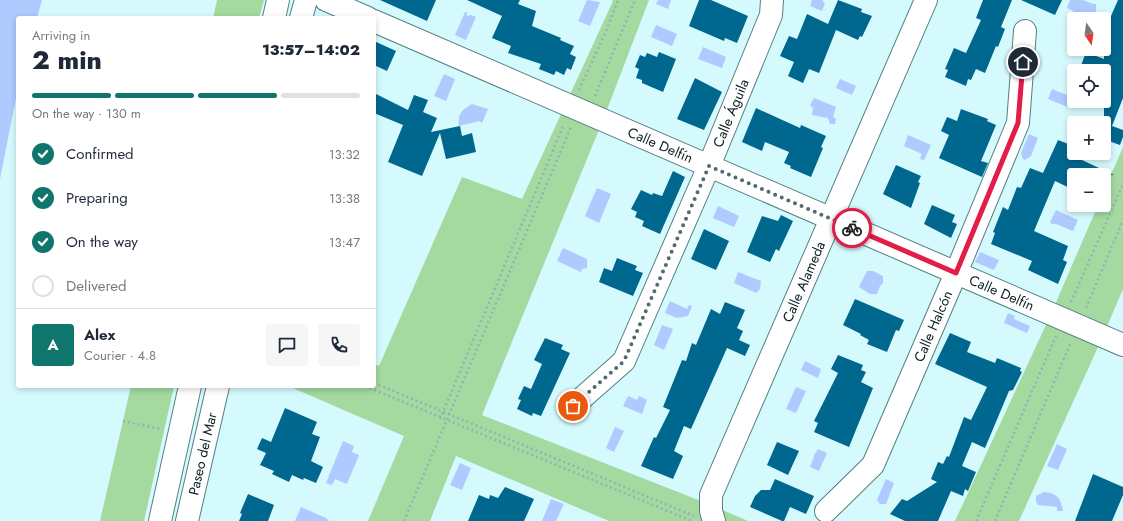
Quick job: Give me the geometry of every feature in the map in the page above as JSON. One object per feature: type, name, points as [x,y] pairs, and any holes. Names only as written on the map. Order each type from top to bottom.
[{"type":"street","points":[[274,16],[278,0]]},
{"type":"street","points":[[302,16],[306,0]]},
{"type":"street","points":[[326,0],[363,16]]},
{"type":"street","name":"Calle Águila","points":[[573,406],[624,361],[709,166],[771,15],[772,0]]},
{"type":"street","name":"Calle Alameda","points":[[706,520],[710,511],[711,495],[926,0]]},
{"type":"street","name":"Calle Delfín","points":[[376,22],[1123,345]]},
{"type":"street","name":"Calle Halcón","points":[[826,511],[873,465],[956,273],[1018,123],[1025,31]]},
{"type":"street","name":"Paseo del Mar","points":[[160,521],[190,388]]},
{"type":"street","name":"Paseo del Mar","points":[[187,521],[218,388]]},
{"type":"path","points":[[404,521],[579,110],[618,0]]},
{"type":"path","points":[[440,418],[579,110],[635,0]]},
{"type":"path","points":[[995,521],[1123,184]]},
{"type":"path","points":[[976,521],[1071,322],[1123,220]]},
{"type":"path","points":[[376,384],[449,416],[706,520]]},
{"type":"path","points":[[370,388],[446,421],[692,521]]},
{"type":"green space","points":[[217,0],[264,0],[260,16],[213,16]]},
{"type":"green space","points":[[612,0],[649,0],[603,120],[482,415],[748,521],[609,521],[456,456],[430,521],[368,521],[404,436],[293,388],[376,388],[376,365],[379,366],[462,177],[522,199],[613,1]]},
{"type":"green space","points":[[1123,147],[1123,289],[1103,336],[1019,521],[955,521],[1051,314],[1095,212],[1111,212],[1111,175]]},
{"type":"green space","points":[[131,388],[174,388],[144,521],[100,521]]},
{"type":"water","points":[[0,0],[42,0],[38,16],[16,16],[16,98],[0,179]]},
{"type":"water","points":[[587,0],[600,2],[590,26],[578,21]]},
{"type":"water","points":[[658,0],[671,0],[668,9],[656,4]]},
{"type":"water","points":[[812,0],[823,0],[825,3],[822,11],[810,6]]},
{"type":"water","points":[[1070,0],[1083,0],[1096,4],[1096,12],[1075,12],[1067,8]]},
{"type":"water","points":[[465,12],[467,12],[467,16],[471,15],[476,17],[466,40],[455,35]]},
{"type":"water","points":[[656,25],[677,34],[672,46],[651,37]]},
{"type":"water","points":[[703,47],[726,57],[722,68],[698,59]]},
{"type":"water","points":[[444,74],[455,79],[446,101],[434,96]]},
{"type":"water","points":[[840,79],[856,86],[852,95],[836,88]]},
{"type":"water","points":[[1052,89],[1067,95],[1067,107],[1048,99]]},
{"type":"water","points":[[814,98],[836,107],[833,117],[836,119],[835,124],[830,124],[828,118],[812,115],[813,108],[810,105]]},
{"type":"water","points":[[472,104],[488,109],[482,123],[479,121],[459,126],[461,113],[465,108]]},
{"type":"water","points":[[1029,134],[1038,138],[1031,156],[1025,160],[1023,159],[1021,153]]},
{"type":"water","points":[[908,135],[931,145],[924,160],[920,159],[922,154],[904,146]]},
{"type":"water","points":[[597,188],[611,194],[599,223],[585,216]]},
{"type":"water","points":[[718,206],[739,216],[734,227],[713,218]]},
{"type":"water","points":[[1056,210],[1078,220],[1073,231],[1050,222]]},
{"type":"water","points":[[563,248],[587,259],[587,268],[582,269],[581,272],[557,261]]},
{"type":"water","points":[[980,252],[999,260],[994,270],[975,262]]},
{"type":"water","points":[[867,271],[873,271],[883,276],[883,283],[877,294],[870,294],[859,287]]},
{"type":"water","points":[[738,272],[761,281],[760,289],[756,293],[734,283]]},
{"type":"water","points":[[670,301],[687,309],[689,305],[692,306],[688,316],[677,318],[665,313]]},
{"type":"water","points":[[1008,313],[1015,316],[1014,319],[1030,326],[1027,333],[1004,323]]},
{"type":"water","points":[[662,325],[673,329],[664,350],[654,345]]},
{"type":"water","points":[[805,361],[821,369],[818,378],[801,370]]},
{"type":"water","points":[[796,387],[806,391],[796,413],[786,409]]},
{"type":"water","points":[[628,396],[637,400],[639,396],[647,400],[642,414],[623,406]]},
{"type":"water","points":[[615,427],[624,431],[614,452],[606,448]]},
{"type":"water","points":[[343,441],[354,446],[352,452],[359,455],[347,484],[335,479],[332,485],[326,483]]},
{"type":"water","points":[[1057,444],[1067,449],[1058,470],[1047,466]]},
{"type":"water","points":[[818,449],[827,453],[819,471],[810,467],[814,455]]},
{"type":"water","points":[[460,463],[471,468],[462,490],[450,485]]},
{"type":"water","points":[[886,479],[894,483],[886,504],[880,504],[877,500]]},
{"type":"water","points":[[1044,492],[1058,497],[1063,511],[1057,511],[1057,507],[1038,505],[1036,496]]},
{"type":"water","points":[[551,499],[564,504],[556,521],[542,521]]},
{"type":"water","points":[[301,507],[326,518],[329,521],[295,521]]},
{"type":"building","points":[[380,0],[436,0],[427,21]]},
{"type":"building","points":[[467,0],[520,0],[518,4],[536,11],[532,26],[561,38],[560,40],[574,46],[570,54],[576,57],[571,70],[567,68],[564,75],[556,71],[554,75],[539,69],[541,64],[508,53],[511,46],[492,38],[502,16]]},
{"type":"building","points":[[699,0],[711,0],[748,16],[737,43],[725,38],[724,41],[689,26]]},
{"type":"building","points":[[838,0],[862,9],[861,12],[872,16],[862,37],[860,36],[858,40],[836,30],[819,73],[809,69],[803,83],[788,76],[794,62],[780,56],[789,36],[797,39],[807,14],[828,24]]},
{"type":"building","points":[[983,0],[1012,0],[1001,27],[1005,29],[985,73],[976,69],[971,80],[968,79],[966,86],[945,77],[948,70],[945,69],[954,48],[966,53],[981,20],[976,18]]},
{"type":"building","points":[[1021,0],[1062,0],[1055,15]]},
{"type":"building","points":[[1118,0],[1123,0],[1123,98],[1112,126],[1123,130],[1123,137],[1120,145],[1111,142],[1111,116],[1104,116],[1104,108],[1111,108],[1111,64],[1082,64],[1085,56],[1096,56],[1104,59],[1104,56],[1111,56],[1111,16]]},
{"type":"building","points":[[376,42],[396,51],[387,71],[376,66]]},
{"type":"building","points":[[659,52],[676,59],[663,92],[642,83],[642,80],[636,78],[639,69],[635,67],[640,55],[645,57],[647,53],[657,57]]},
{"type":"building","points":[[695,78],[722,92],[704,130],[677,119]]},
{"type":"building","points":[[376,94],[408,110],[414,95],[428,100],[423,112],[437,118],[431,132],[460,126],[462,136],[472,133],[476,152],[446,159],[440,133],[422,176],[388,162],[403,125],[376,114]]},
{"type":"building","points":[[756,108],[800,128],[801,125],[826,136],[821,147],[823,148],[811,177],[790,168],[791,166],[784,163],[789,152],[765,142],[762,151],[742,142]]},
{"type":"building","points":[[961,109],[988,119],[987,121],[996,125],[981,161],[988,163],[982,177],[939,158],[949,135],[941,131],[947,117],[957,121]]},
{"type":"building","points":[[1058,140],[1067,143],[1067,160],[1082,160],[1099,168],[1067,168],[1067,187],[1055,181],[1034,231],[1068,246],[1063,260],[1067,262],[1058,284],[1028,270],[1032,261],[991,244],[995,233],[993,232],[1003,207],[1008,210],[1017,187],[1021,188],[1030,168],[1043,173]]},
{"type":"building","points":[[896,165],[921,176],[911,208],[883,194]]},
{"type":"building","points":[[673,171],[685,177],[660,234],[642,226],[644,221],[635,217],[637,212],[631,209],[641,190],[652,195],[653,193],[662,196]]},
{"type":"building","points":[[932,205],[955,215],[952,222],[957,224],[951,238],[924,224]]},
{"type":"building","points":[[781,215],[793,221],[779,251],[776,249],[770,262],[747,252],[762,216],[778,221]]},
{"type":"building","points":[[704,229],[729,241],[716,270],[691,259]]},
{"type":"building","points":[[617,258],[637,266],[635,270],[643,273],[633,296],[599,282],[604,268],[612,271]]},
{"type":"building","points":[[855,299],[904,320],[899,331],[896,330],[887,352],[867,344],[869,340],[843,325]]},
{"type":"building","points":[[725,302],[745,310],[737,328],[743,331],[739,340],[750,345],[745,356],[727,348],[691,429],[684,426],[674,451],[683,456],[673,479],[641,466],[654,437],[656,438],[670,410],[663,407],[682,360],[686,361],[692,343],[696,345],[711,309],[720,314]]},
{"type":"building","points":[[950,333],[971,342],[967,352],[995,363],[997,358],[1021,368],[1020,371],[1022,372],[1013,390],[1009,391],[985,448],[972,442],[962,466],[976,472],[968,491],[965,489],[963,496],[951,491],[938,521],[905,521],[890,514],[902,499],[907,501],[937,482],[931,479],[938,462],[943,464],[947,456],[949,457],[964,417],[971,420],[987,387],[935,364]]},
{"type":"building","points":[[545,338],[563,345],[561,349],[570,353],[541,416],[533,413],[532,416],[517,409],[521,400],[518,399],[524,386],[531,389],[542,364],[534,360]]},
{"type":"building","points":[[838,355],[863,365],[861,370],[866,372],[861,382],[873,388],[849,447],[814,432],[818,423],[814,421],[838,373],[831,369]]},
{"type":"building","points":[[285,408],[317,422],[312,434],[320,437],[311,461],[323,467],[316,483],[304,478],[303,480],[292,475],[289,482],[272,474],[274,471],[260,465],[266,453],[257,449],[262,438],[271,442]]},
{"type":"building","points":[[777,442],[799,451],[788,475],[767,465]]},
{"type":"building","points":[[1093,474],[1123,487],[1123,495],[1112,521],[1075,521]]},
{"type":"building","points":[[775,479],[814,496],[806,514],[790,507],[784,521],[782,521],[750,507],[755,496],[761,490],[770,490]]},
{"type":"building","points":[[505,487],[534,499],[524,521],[468,521],[479,495],[489,499],[490,495],[498,498]]},
{"type":"building","points":[[248,494],[274,505],[268,521],[239,521],[242,514],[240,513]]},
{"type":"way so far","points":[[573,406],[624,361],[709,166],[852,228]]},
{"type":"route","points":[[852,228],[956,273],[1018,123],[1023,62]]}]
